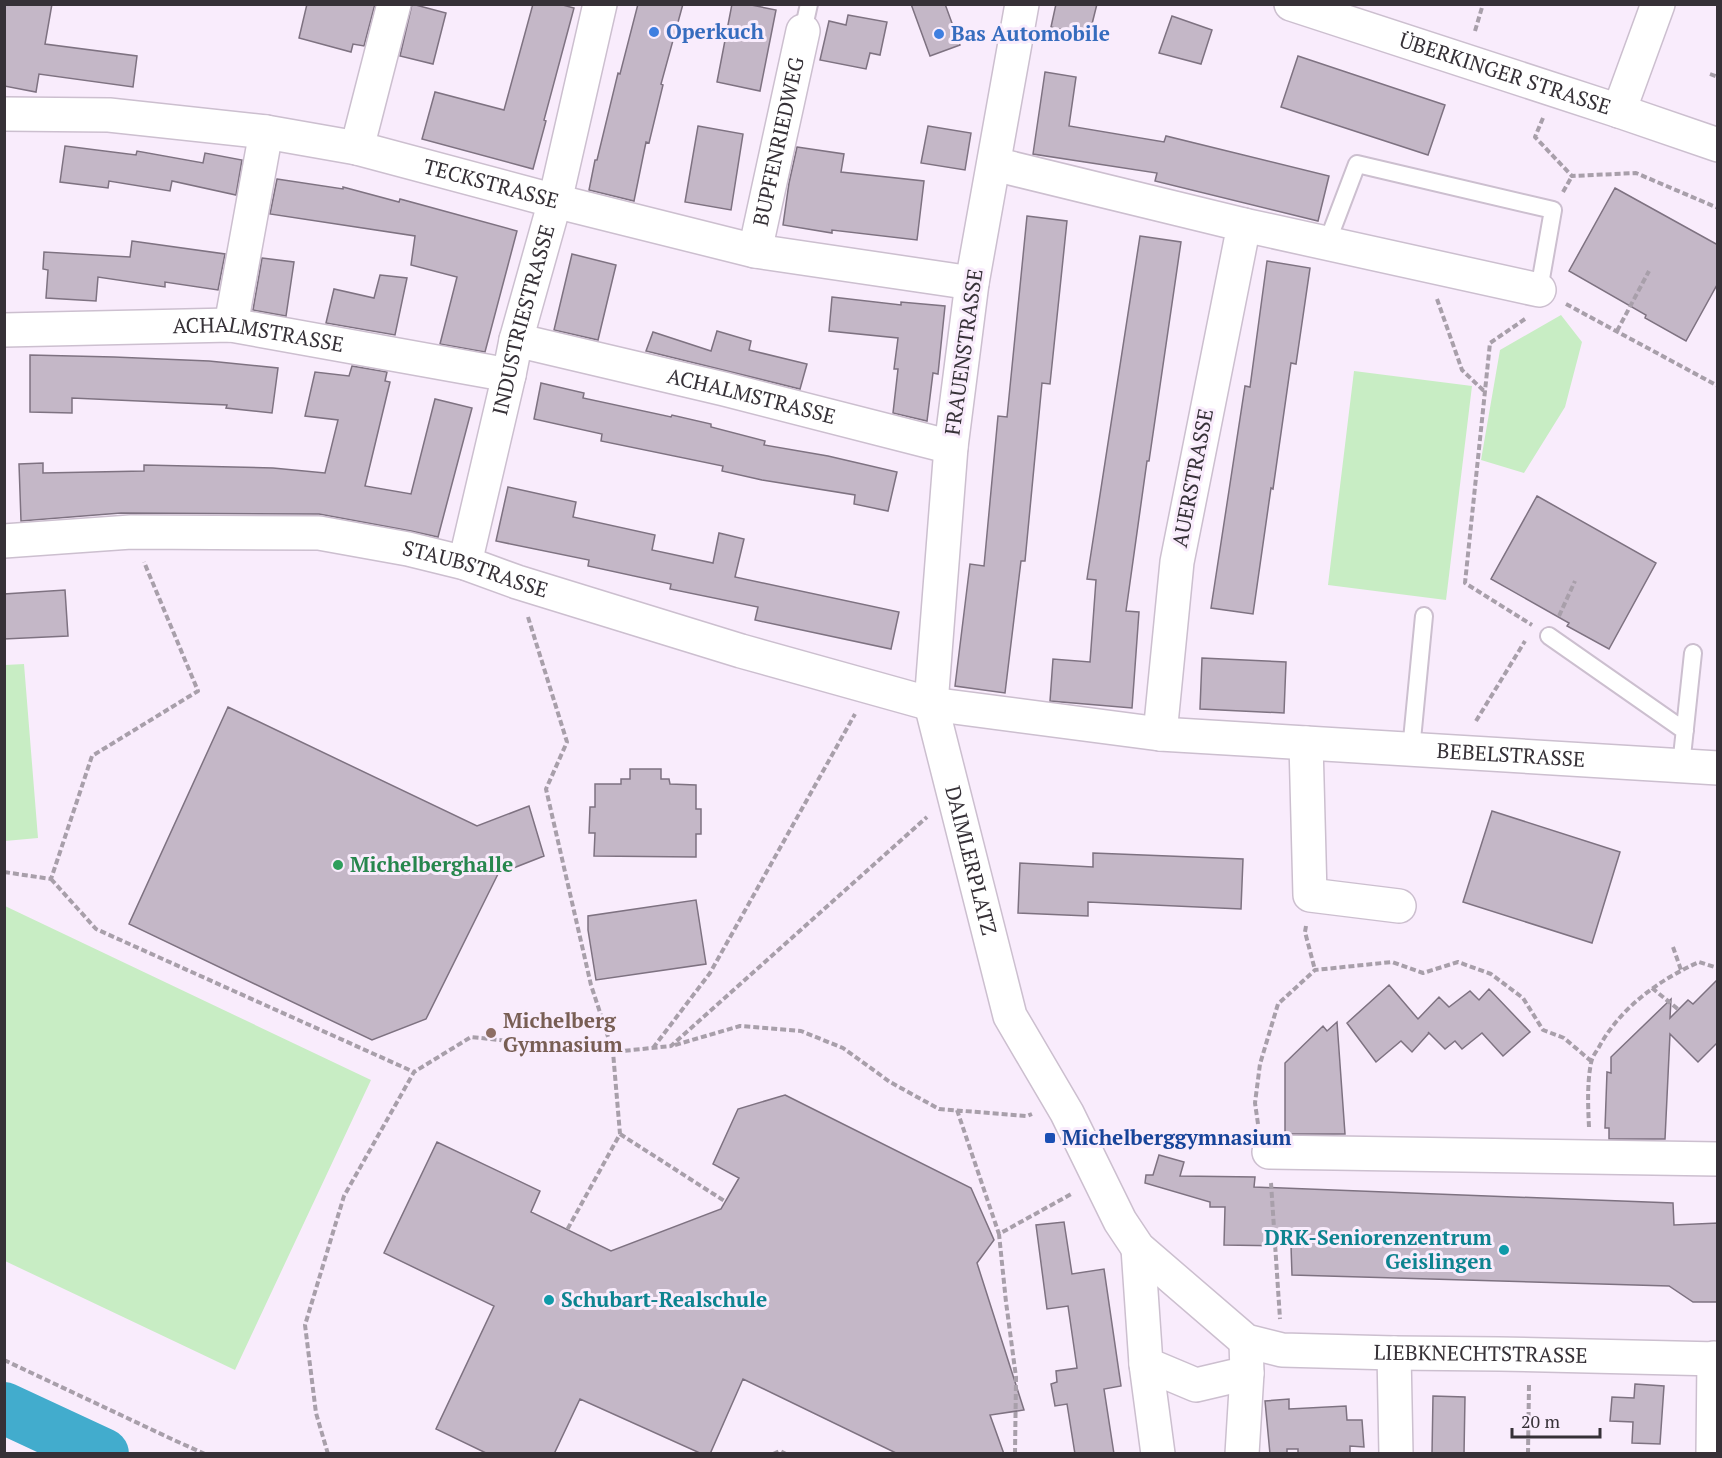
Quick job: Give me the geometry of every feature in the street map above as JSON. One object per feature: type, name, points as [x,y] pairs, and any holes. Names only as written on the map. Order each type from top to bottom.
[{"type":"street","points":[[357,148],[394,4]]},
{"type":"street","name":"INDUSTRIESTRASSE","points":[[465,563],[516,340],[555,201],[600,4]]},
{"type":"street","name":"FRAUENSTRASSE","points":[[931,704],[951,447],[972,283],[1022,4]]},
{"type":"street","name":"ÜBERKINGER STRASSE","points":[[1291,4],[1718,145]]},
{"type":"street","points":[[1619,111],[1658,4]]},
{"type":"street","name":"BUPFENRIEDWEG","points":[[755,251],[806,18]]},
{"type":"street","name":"TECKSTRASSE","points":[[4,114],[109,115],[266,132],[357,148],[755,251],[972,283]]},
{"type":"street","points":[[231,325],[266,132]]},
{"type":"street","points":[[994,164],[1244,225],[1426,265],[1533,304]]},
{"type":"street","name":"AUERSTRASSE","points":[[1160,734],[1177,562],[1244,225]]},
{"type":"street","name":"ACHALMSTRASSE","points":[[4,330],[231,325],[509,375]]},
{"type":"street","name":"ACHALMSTRASSE","points":[[516,340],[724,389],[951,447]]},
{"type":"street","name":"STAUBSTRASSE","points":[[4,541],[131,532],[319,533],[408,549],[465,563],[516,582],[741,651],[931,704]]},
{"type":"street","points":[[931,704],[1160,734]]},
{"type":"street","name":"DAIMLERPLATZ","points":[[931,704],[1010,1016],[1060,1102],[1120,1221]]},
{"type":"street","name":"BEBELSTRASSE","points":[[1160,734],[1718,768]]},
{"type":"street","points":[[1306,743],[1310,895],[1399,906]]},
{"type":"street","points":[[1269,1152],[1718,1159]]},
{"type":"street","name":"LIEBKNECHTSTRASSE","points":[[1120,1221],[1138,1248],[1247,1357]]},
{"type":"street","name":"LIEBKNECHTSTRASSE","points":[[1138,1248],[1146,1364],[1158,1454]]},
{"type":"street","name":"LIEBKNECHTSTRASSE","points":[[1146,1364],[1196,1385],[1247,1357],[1282,1350],[1716,1358]]},
{"type":"street","points":[[1394,1353],[1396,1454]]},
{"type":"street","points":[[1242,1454],[1247,1357]]},
{"type":"street","points":[[1713,1454],[1716,1358]]},
{"type":"lane","points":[[1328,243],[1358,164],[1553,210],[1533,304]]},
{"type":"lane","points":[[1411,750],[1424,616]]},
{"type":"lane","points":[[1549,636],[1685,731]]},
{"type":"lane","points":[[1681,766],[1694,653]]},
{"type":"path","points":[[1710,74],[1718,77]]},
{"type":"path","points":[[1534,137],[1572,176],[1636,173],[1718,208]]},
{"type":"path","points":[[1426,265],[1462,369],[1485,392]]},
{"type":"path","points":[[1617,331],[1649,272]]},
{"type":"path","points":[[1575,581],[1549,636],[1466,583],[1490,343],[1533,304],[1555,297],[1718,386]]},
{"type":"path","points":[[51,879],[92,756],[198,691],[131,532]]},
{"type":"path","points":[[516,582],[567,742],[546,789],[591,985],[613,1052],[620,1134],[567,1230]]},
{"type":"path","points":[[1456,752],[1534,627]]},
{"type":"path","points":[[653,1048],[710,973],[870,687]]},
{"type":"path","points":[[671,1046],[953,794]]},
{"type":"path","points":[[4,872],[51,879],[96,929],[414,1072]]},
{"type":"path","points":[[1310,895],[1305,932],[1315,970]]},
{"type":"path","points":[[1673,947],[1681,970]]},
{"type":"path","points":[[1282,1350],[1269,1152],[1259,1133],[1255,1103],[1260,1064],[1278,1004],[1315,970],[1392,962],[1423,973],[1458,962],[1491,974],[1523,998],[1543,1030],[1564,1038],[1591,1061]]},
{"type":"path","points":[[1589,1157],[1588,1099],[1591,1061],[1613,1024],[1652,988],[1681,970],[1699,962],[1718,968]]},
{"type":"path","points":[[1652,988],[1679,1010]]},
{"type":"path","points":[[327,1454],[316,1413],[305,1325],[344,1196],[414,1072],[471,1037],[613,1052],[671,1046],[740,1026],[801,1031],[843,1048],[890,1082],[939,1109],[1027,1116],[1060,1102]]},
{"type":"path","points":[[957,1110],[999,1234],[1016,1377],[1015,1454]]},
{"type":"path","points":[[620,1134],[726,1202]]},
{"type":"path","points":[[999,1234],[1100,1179]]},
{"type":"path","points":[[1528,1454],[1529,1355]]},
{"type":"path","points":[[4,1360],[206,1454]]},
{"type":"path","points":[[773,1454],[780,1451],[786,1454]]},
{"type":"green space","points":[[1561,315],[1582,342],[1565,407],[1524,473],[1481,460],[1500,350]]},
{"type":"green space","points":[[1354,371],[1472,386],[1446,600],[1328,585]]},
{"type":"green space","points":[[24,664],[38,838],[5,841],[5,665]]},
{"type":"green space","points":[[5,906],[371,1080],[235,1370],[5,1261]]},
{"type":"building","points":[[4,4],[52,4],[45,44],[137,56],[133,87],[39,74],[36,92],[4,86]]},
{"type":"building","points":[[307,4],[375,4],[364,46],[353,44],[351,52],[299,38]]},
{"type":"building","points":[[412,4],[446,13],[433,64],[400,56]]},
{"type":"building","points":[[533,4],[559,4],[574,8],[533,169],[422,139],[435,92],[504,110]]},
{"type":"building","points":[[638,4],[683,4],[661,84],[663,85],[649,143],[646,142],[634,201],[589,190],[595,160],[597,160],[618,73],[620,74]]},
{"type":"building","points":[[732,4],[746,4],[776,10],[760,91],[717,82]]},
{"type":"building","points":[[911,4],[945,4],[960,45],[930,56]]},
{"type":"building","points":[[1056,4],[1097,4],[1089,36],[1051,27]]},
{"type":"building","points":[[848,15],[887,22],[880,55],[870,53],[866,69],[820,60],[829,21],[846,25]]},
{"type":"building","points":[[1172,16],[1212,30],[1201,64],[1159,53]]},
{"type":"building","points":[[1298,56],[1445,105],[1428,155],[1281,107]]},
{"type":"building","points":[[1045,72],[1076,77],[1069,126],[1164,142],[1166,136],[1329,176],[1318,221],[1155,181],[1157,173],[1033,154]]},
{"type":"building","points":[[698,126],[743,134],[731,210],[685,202]]},
{"type":"building","points":[[928,126],[971,133],[965,170],[921,163]]},
{"type":"building","points":[[65,146],[136,155],[137,151],[203,163],[205,153],[242,160],[236,195],[172,181],[170,191],[109,181],[108,188],[60,182]]},
{"type":"building","points":[[797,147],[844,154],[841,172],[924,181],[917,240],[832,230],[832,233],[783,225]]},
{"type":"building","points":[[277,179],[343,189],[343,187],[399,202],[400,199],[517,231],[485,352],[440,344],[457,277],[411,265],[415,236],[270,214]]},
{"type":"building","points":[[1615,188],[1718,245],[1718,283],[1686,341],[1569,271]]},
{"type":"building","points":[[1027,216],[1067,221],[1050,384],[1042,383],[1025,561],[1021,561],[1005,693],[955,686],[970,564],[984,566],[998,416],[1007,417]]},
{"type":"building","points":[[1140,236],[1181,242],[1126,611],[1139,612],[1132,708],[1050,701],[1053,659],[1090,662],[1096,580],[1087,579]]},
{"type":"building","points":[[132,241],[225,254],[218,290],[165,282],[165,287],[98,277],[96,301],[46,298],[48,270],[43,269],[44,252],[130,257]]},
{"type":"building","points":[[572,254],[616,265],[598,340],[554,330]]},
{"type":"building","points":[[262,258],[294,262],[286,316],[253,310]]},
{"type":"building","points":[[1267,261],[1310,268],[1296,364],[1291,363],[1253,614],[1211,608],[1245,386],[1250,387]]},
{"type":"building","points":[[380,275],[407,278],[395,335],[326,323],[334,289],[374,298]]},
{"type":"building","points":[[832,297],[901,305],[901,302],[945,306],[938,374],[933,373],[927,421],[893,413],[898,369],[894,369],[898,338],[829,331]]},
{"type":"building","points":[[717,331],[751,341],[749,350],[807,364],[800,389],[646,351],[653,332],[711,351]]},
{"type":"building","points":[[30,355],[209,361],[278,368],[272,413],[226,408],[227,405],[72,398],[72,413],[30,412]]},
{"type":"building","points":[[352,366],[387,372],[385,381],[390,382],[365,486],[411,494],[435,399],[472,408],[438,537],[319,514],[121,513],[21,521],[19,464],[43,463],[43,473],[144,471],[144,465],[273,468],[325,473],[338,420],[305,416],[315,372],[349,376]]},
{"type":"building","points":[[541,383],[584,393],[583,398],[711,424],[711,427],[765,441],[764,445],[828,456],[897,472],[888,511],[854,504],[855,495],[722,471],[723,466],[601,441],[602,434],[534,419]]},
{"type":"building","points":[[508,487],[576,502],[573,517],[655,535],[652,550],[713,563],[719,533],[744,539],[735,577],[899,612],[891,649],[755,620],[758,607],[670,589],[671,584],[588,566],[589,560],[496,541]]},
{"type":"building","points":[[1537,496],[1656,563],[1609,649],[1567,626],[1569,623],[1491,579]]},
{"type":"building","points":[[65,590],[68,636],[4,639],[4,594]]},
{"type":"building","points":[[1202,658],[1286,662],[1284,713],[1200,709]]},
{"type":"building","name":"Michelberghalle","points":[[228,707],[477,826],[529,806],[544,856],[498,874],[426,1019],[372,1040],[129,924]]},
{"type":"building","points":[[630,769],[661,769],[661,779],[669,779],[670,784],[696,785],[696,809],[701,809],[701,834],[696,834],[696,857],[594,856],[595,833],[589,833],[590,807],[595,807],[595,784],[621,784],[621,779],[630,779]]},
{"type":"building","points":[[1492,811],[1620,852],[1592,943],[1463,902]]},
{"type":"building","points":[[1093,853],[1243,859],[1241,909],[1088,902],[1088,916],[1018,913],[1020,863],[1093,867]]},
{"type":"building","points":[[696,900],[706,964],[596,980],[588,916]]},
{"type":"building","points":[[1718,979],[1718,1042],[1698,1062],[1670,1034],[1665,1139],[1609,1139],[1609,1128],[1605,1128],[1607,1072],[1611,1073],[1611,1057],[1671,999],[1670,1018],[1688,1000],[1693,1004]]},
{"type":"building","points":[[1389,985],[1418,1019],[1439,997],[1449,1007],[1470,991],[1479,1000],[1489,989],[1530,1032],[1503,1056],[1482,1033],[1462,1049],[1455,1041],[1445,1049],[1429,1033],[1412,1052],[1401,1041],[1376,1062],[1347,1023]]},
{"type":"building","points":[[1337,1022],[1345,1134],[1285,1134],[1285,1063],[1323,1026],[1327,1031]]},
{"type":"building","points":[[785,1095],[971,1188],[994,1240],[977,1263],[1024,1410],[990,1415],[1004,1454],[898,1454],[743,1379],[710,1454],[702,1454],[580,1399],[554,1454],[488,1454],[436,1429],[494,1306],[384,1253],[437,1142],[540,1191],[531,1212],[611,1251],[721,1209],[739,1178],[713,1164],[738,1109]]},
{"type":"building","name":"DRK-Seniorenzentrum Geislingen","points":[[1159,1155],[1184,1162],[1180,1176],[1255,1177],[1254,1187],[1673,1203],[1674,1225],[1718,1223],[1718,1302],[1693,1302],[1669,1286],[1292,1275],[1291,1246],[1224,1245],[1225,1207],[1210,1207],[1210,1202],[1145,1183],[1146,1175],[1153,1175]]},
{"type":"building","points":[[1064,1222],[1072,1274],[1104,1269],[1121,1386],[1104,1389],[1114,1454],[1075,1454],[1067,1404],[1055,1406],[1051,1384],[1057,1382],[1056,1371],[1077,1368],[1068,1306],[1047,1309],[1036,1225]]},
{"type":"building","points":[[1635,1384],[1664,1386],[1660,1444],[1632,1443],[1633,1422],[1610,1421],[1612,1397],[1634,1398]]},
{"type":"building","points":[[1433,1396],[1465,1397],[1464,1454],[1432,1454]]},
{"type":"building","points":[[1289,1399],[1289,1409],[1346,1406],[1347,1420],[1362,1420],[1364,1447],[1350,1446],[1350,1454],[1298,1454],[1298,1449],[1287,1449],[1287,1454],[1270,1454],[1265,1401]]},
{"type":"waterway","points":[[4,1408],[103,1454]]},
{"type":"place","name":"Operkuch","points":[[654,32]]},
{"type":"place","name":"Bas Automobile","points":[[939,34]]},
{"type":"place","name":"Michelberghalle","points":[[338,865]]},
{"type":"place","name":"Michelberg Gymnasium","points":[[491,1033]]},
{"type":"place","name":"Michelberggymnasium","points":[[1050,1138]]},
{"type":"place","name":"DRK-Seniorenzentrum Geislingen","points":[[1504,1250]]},
{"type":"place","name":"Schubart-Realschule","points":[[549,1300]]}]
